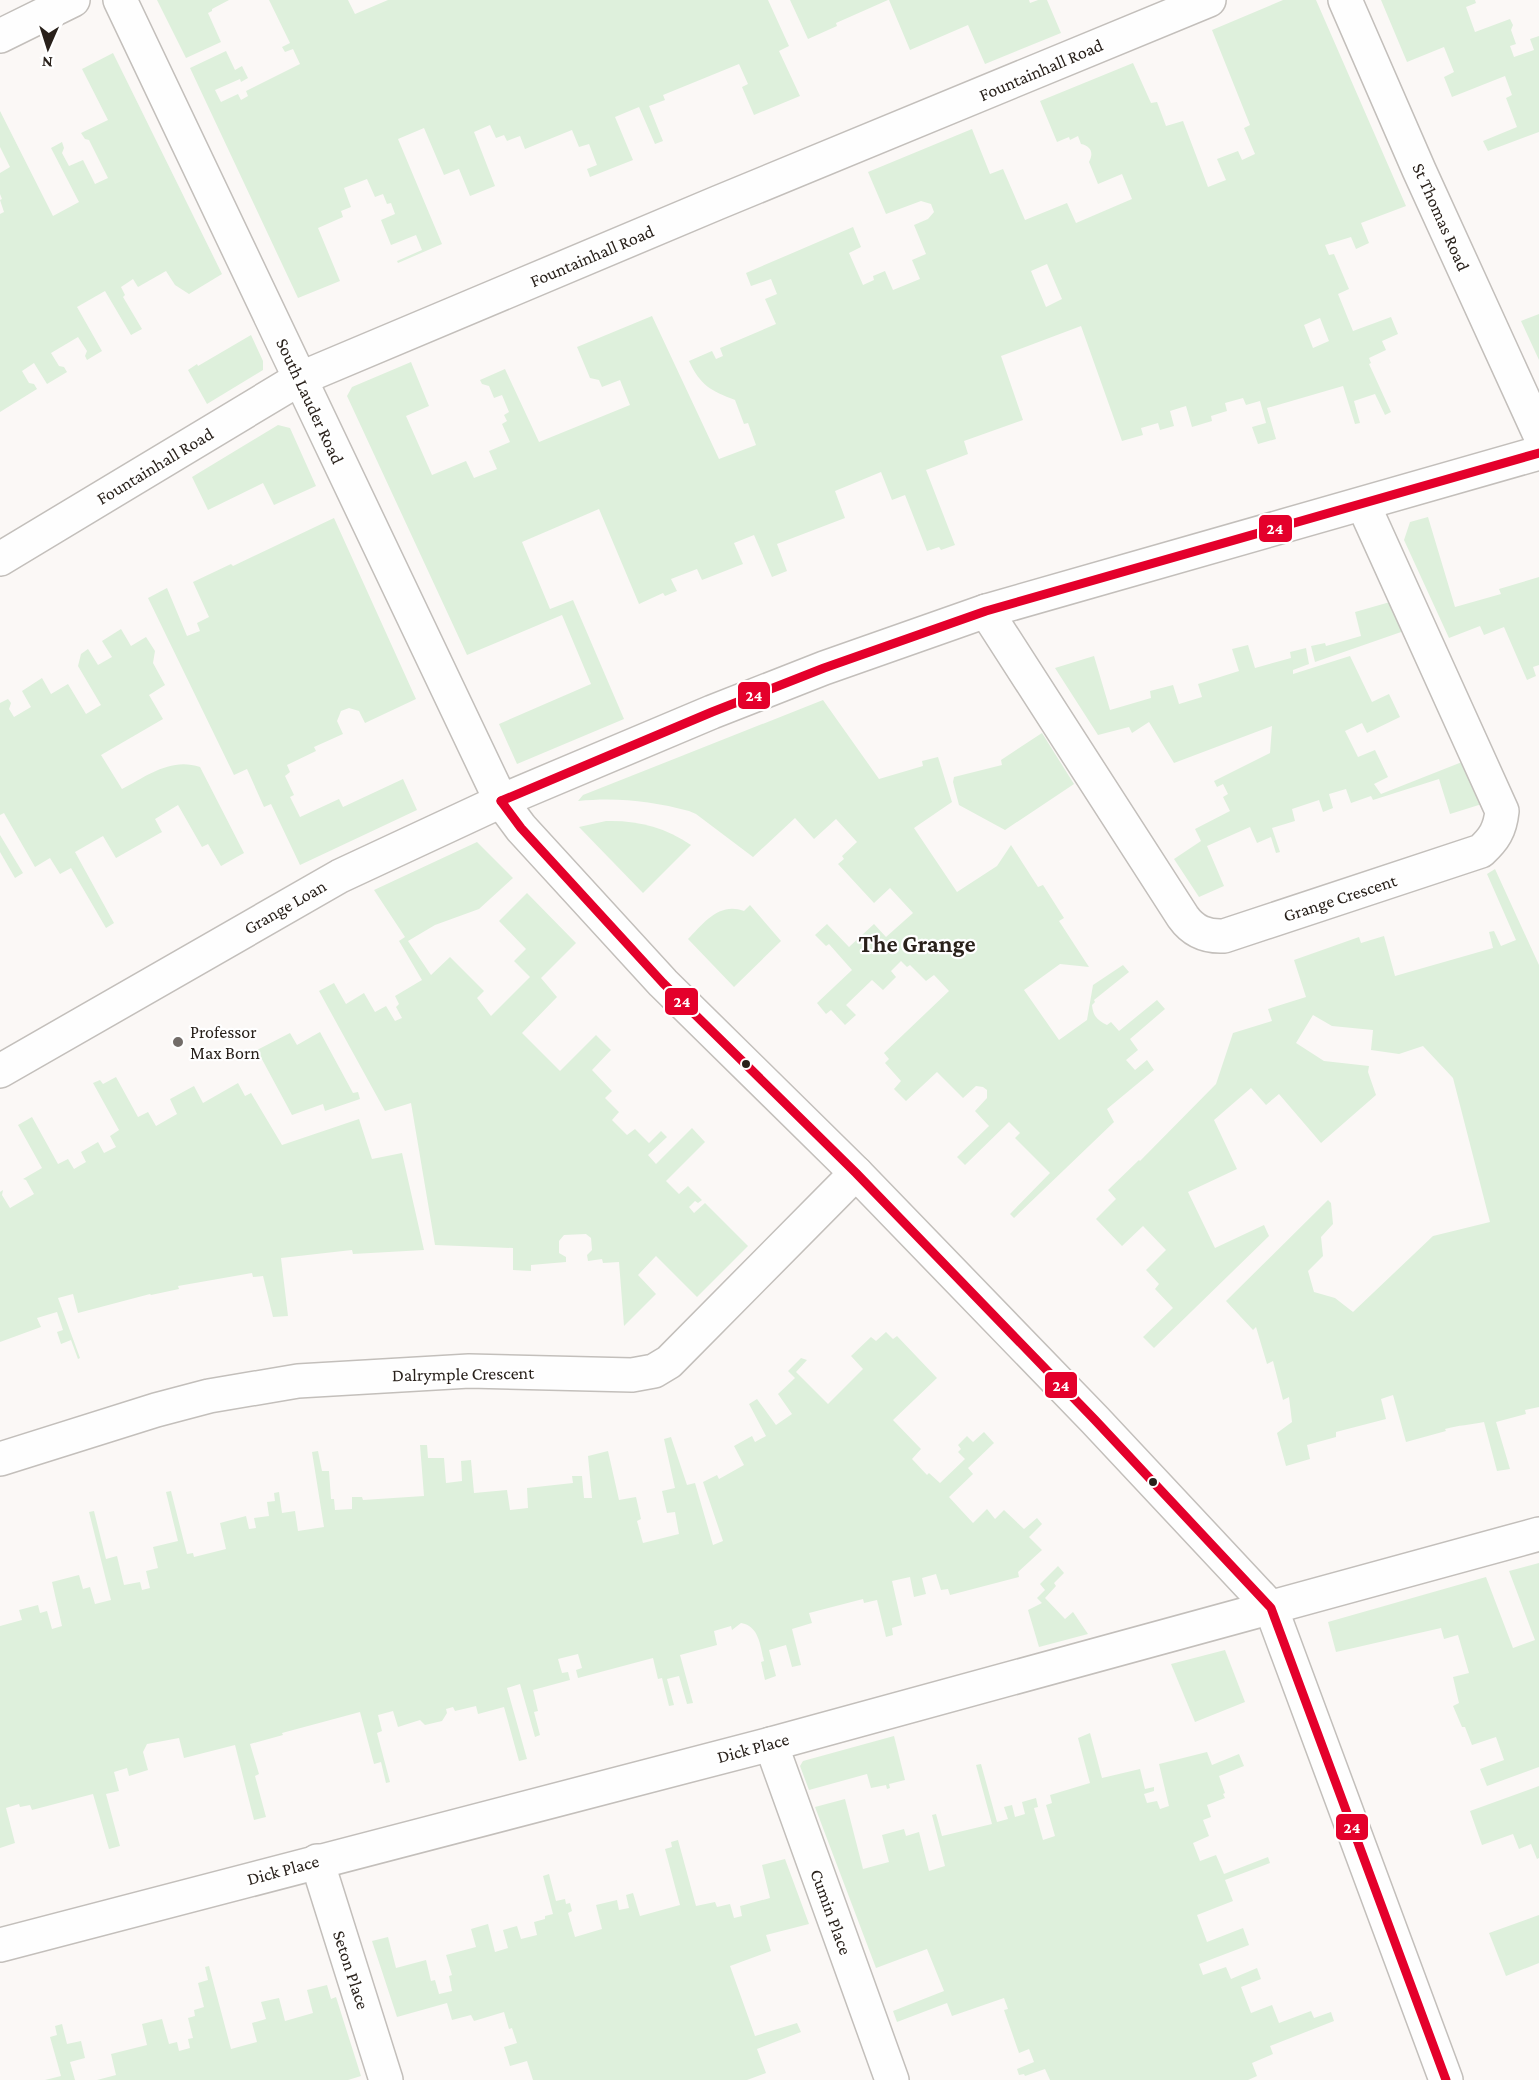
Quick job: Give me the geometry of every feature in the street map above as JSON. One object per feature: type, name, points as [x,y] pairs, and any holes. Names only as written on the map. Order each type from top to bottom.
[{"type":"street","points":[[0,36],[73,0]]},
{"type":"street","name":"South Lauder Road","points":[[120,0],[501,801],[521,828],[663,983],[856,1173],[1095,1420],[1271,1608]]},
{"type":"street","name":"Fountainhall Road","points":[[0,560],[299,379],[1209,0]]},
{"type":"street","name":"St Thomas Road","points":[[1345,0],[1419,170],[1539,433]]},
{"type":"street","name":"Grange Loan","points":[[0,1071],[340,876],[501,801],[712,712],[824,668],[986,610],[1539,453]]},
{"type":"street","name":"Grange Crescent","points":[[986,610],[1189,925],[1203,934],[1224,936],[1481,852],[1493,840],[1500,826],[1502,811],[1363,504]]},
{"type":"street","name":"Dalrymple Crescent","points":[[0,1459],[122,1419],[188,1401],[298,1381],[469,1371],[632,1375],[654,1371],[669,1362],[856,1173]]},
{"type":"street","name":"Dick Place","points":[[0,1945],[771,1744],[1539,1534]]},
{"type":"street","points":[[1271,1608],[1446,2080]]},
{"type":"street","name":"Cumin Place","points":[[771,1744],[892,2080]]},
{"type":"street","name":"Seton Place","points":[[316,1861],[386,2080]]},
{"type":"green space","points":[[157,0],[229,0],[208,13],[221,42],[186,58]]},
{"type":"green space","points":[[269,0],[348,0],[355,14],[388,0],[768,0],[789,46],[779,51],[800,96],[754,115],[742,87],[748,84],[739,64],[663,95],[665,100],[649,106],[663,141],[655,144],[639,107],[615,117],[633,160],[590,177],[587,169],[597,165],[589,144],[579,147],[572,130],[525,149],[520,136],[507,141],[504,135],[496,138],[490,125],[474,132],[495,186],[470,196],[459,169],[444,175],[424,128],[398,139],[442,244],[398,263],[397,261],[422,250],[416,235],[391,245],[381,220],[395,214],[391,203],[387,204],[383,194],[375,197],[367,179],[344,188],[351,207],[341,211],[343,217],[318,228],[340,281],[298,298],[190,68],[226,51],[235,70],[242,66],[248,78],[215,90],[221,102],[238,94],[241,100],[248,96],[246,91],[300,64],[293,49],[285,52],[282,47],[290,43]]},
{"type":"green space","points":[[790,0],[888,0],[836,23],[837,26],[808,39]]},
{"type":"green space","points":[[889,0],[1029,0],[1030,3],[1047,0],[1061,33],[985,64],[968,25],[910,50]]},
{"type":"green space","points":[[1283,0],[1316,0],[1406,206],[1361,223],[1369,243],[1356,249],[1351,237],[1325,245],[1329,255],[1334,254],[1349,289],[1338,294],[1353,331],[1391,317],[1398,334],[1382,341],[1386,350],[1369,358],[1371,363],[1369,364],[1391,412],[1385,415],[1375,394],[1354,401],[1360,423],[1355,424],[1343,386],[1267,408],[1276,439],[1258,444],[1252,427],[1266,423],[1260,401],[1246,405],[1243,398],[1225,403],[1227,411],[1211,416],[1212,421],[1192,427],[1186,406],[1170,411],[1174,426],[1160,430],[1158,423],[1141,428],[1143,435],[1122,441],[1081,326],[1001,356],[1023,420],[964,441],[968,454],[926,470],[955,545],[941,550],[939,547],[927,551],[905,495],[892,500],[881,472],[835,491],[845,518],[777,544],[787,571],[772,577],[754,535],[734,543],[743,564],[702,580],[697,569],[671,579],[677,591],[665,596],[663,593],[639,604],[599,509],[522,542],[550,609],[573,600],[624,719],[517,764],[499,724],[591,684],[562,615],[467,655],[347,396],[352,387],[411,362],[429,406],[406,416],[432,475],[466,461],[474,478],[497,469],[489,451],[510,442],[502,424],[507,421],[504,415],[509,412],[502,395],[494,398],[489,386],[482,384],[480,380],[505,369],[539,442],[630,405],[620,380],[602,387],[599,380],[590,378],[577,347],[652,316],[719,459],[756,445],[748,423],[744,424],[735,400],[702,382],[689,361],[712,351],[716,359],[723,356],[720,348],[776,324],[765,299],[777,294],[771,279],[751,286],[746,273],[853,227],[861,247],[849,253],[863,285],[874,280],[873,276],[885,271],[893,290],[920,279],[912,260],[926,254],[914,225],[928,219],[934,212],[931,204],[921,201],[886,214],[868,172],[972,129],[990,174],[1003,169],[1025,220],[1067,203],[1076,223],[1132,199],[1122,174],[1098,184],[1089,162],[1091,150],[1081,144],[1078,136],[1057,142],[1040,101],[1133,63],[1151,103],[1157,102],[1166,126],[1183,121],[1208,187],[1226,180],[1217,159],[1238,151],[1242,160],[1255,154],[1244,128],[1250,125],[1212,30]],"holes":[[[1047,264],[1062,299],[1046,307],[1031,271]],[[1320,318],[1329,341],[1313,348],[1304,325]]]},
{"type":"green space","points":[[1381,0],[1475,0],[1476,3],[1466,7],[1475,32],[1510,19],[1516,44],[1510,46],[1514,57],[1534,50],[1530,39],[1539,36],[1539,132],[1488,151],[1483,141],[1517,127],[1506,98],[1512,95],[1505,76],[1452,97],[1444,77],[1454,72],[1444,47],[1407,62]]},
{"type":"green space","points":[[113,53],[222,274],[189,294],[175,285],[166,271],[138,287],[133,279],[121,287],[125,295],[123,297],[142,329],[131,335],[105,291],[77,307],[102,351],[87,360],[85,356],[87,351],[78,337],[51,353],[59,366],[64,367],[67,372],[47,384],[34,363],[22,371],[29,383],[34,384],[37,389],[0,412],[0,214],[4,212],[0,200],[2,199],[0,173],[10,167],[0,147],[0,111],[53,216],[79,202],[51,148],[62,142],[64,148],[62,153],[69,166],[83,160],[95,184],[108,178],[89,140],[85,139],[81,133],[108,120],[82,69]]},
{"type":"green space","points":[[1539,314],[1539,360],[1521,321]]},
{"type":"green space","points":[[251,335],[263,361],[263,370],[207,404],[188,370]]},
{"type":"green space","points":[[278,425],[290,428],[316,486],[274,505],[263,483],[208,510],[192,477]]},
{"type":"green space","points":[[1428,517],[1455,607],[1501,594],[1499,589],[1539,577],[1539,665],[1533,667],[1536,676],[1527,680],[1504,627],[1484,635],[1480,626],[1449,638],[1404,540],[1410,522]]},
{"type":"green space","points":[[334,518],[416,699],[365,723],[359,711],[349,708],[341,711],[337,721],[343,734],[314,747],[316,751],[287,765],[290,772],[285,776],[294,795],[290,797],[300,817],[339,799],[343,807],[403,779],[417,810],[300,865],[271,804],[264,807],[247,769],[234,775],[148,598],[167,588],[187,636],[200,631],[197,623],[209,617],[193,582],[231,564],[233,566]]},
{"type":"green space","points":[[1390,602],[1404,631],[1315,662],[1311,646],[1325,643],[1326,646],[1361,636],[1355,612]]},
{"type":"green space","points":[[121,629],[131,646],[146,637],[155,651],[153,663],[165,685],[149,695],[163,719],[101,755],[122,789],[169,766],[179,764],[200,767],[244,853],[221,866],[208,844],[202,847],[178,805],[155,819],[162,832],[116,858],[103,836],[75,852],[114,923],[106,928],[71,868],[60,874],[50,858],[35,867],[4,813],[0,815],[0,703],[8,699],[11,703],[9,709],[14,717],[31,707],[22,691],[42,678],[51,694],[68,684],[86,714],[101,705],[78,666],[81,654],[88,649],[98,665],[112,657],[102,641]]},
{"type":"green space","points":[[1248,645],[1255,668],[1291,658],[1290,652],[1306,648],[1309,664],[1293,670],[1293,674],[1350,656],[1372,702],[1389,694],[1400,717],[1367,733],[1362,723],[1345,731],[1358,757],[1375,750],[1388,777],[1374,784],[1381,794],[1462,762],[1482,804],[1450,814],[1439,779],[1373,800],[1371,796],[1351,803],[1346,789],[1329,794],[1333,808],[1323,812],[1319,800],[1292,809],[1295,821],[1272,828],[1280,852],[1276,853],[1271,837],[1257,843],[1250,827],[1207,846],[1224,886],[1199,897],[1174,859],[1201,841],[1195,829],[1230,811],[1223,797],[1228,794],[1223,784],[1217,787],[1214,781],[1270,753],[1272,726],[1174,763],[1149,722],[1132,733],[1129,727],[1098,735],[1055,668],[1094,656],[1110,710],[1151,698],[1150,691],[1173,685],[1179,704],[1202,697],[1198,684],[1239,671],[1232,649]]},
{"type":"green space","points":[[823,700],[879,779],[923,766],[922,761],[938,757],[952,802],[914,828],[957,892],[997,866],[1011,845],[1038,887],[1043,885],[1064,918],[1059,921],[1089,967],[1060,964],[1024,990],[1059,1040],[1087,1020],[1093,985],[1123,965],[1129,972],[1094,1000],[1092,1005],[1098,1019],[1107,1025],[1111,1022],[1119,1031],[1157,1000],[1165,1009],[1130,1039],[1138,1050],[1126,1060],[1135,1070],[1147,1060],[1154,1070],[1107,1109],[1114,1122],[1014,1218],[1010,1214],[1050,1173],[1015,1138],[1020,1133],[1009,1122],[965,1165],[957,1157],[989,1126],[975,1111],[987,1098],[987,1090],[976,1086],[963,1098],[937,1072],[906,1101],[894,1089],[901,1081],[885,1063],[889,1059],[884,1053],[949,991],[934,975],[926,981],[910,965],[907,967],[901,961],[891,971],[896,977],[883,990],[872,980],[846,1005],[856,1015],[845,1025],[831,1010],[826,1014],[817,1003],[852,970],[829,944],[826,946],[815,935],[827,924],[849,947],[874,924],[886,937],[913,913],[890,888],[874,903],[838,864],[844,859],[842,856],[857,842],[836,819],[814,839],[795,818],[753,857],[689,811],[634,801],[606,799],[578,801],[583,795]]},
{"type":"green space","points":[[1042,733],[1074,784],[1005,830],[959,805],[953,782],[954,777],[1002,765],[1001,760]]},
{"type":"green space","points":[[606,821],[629,822],[661,829],[691,845],[643,893],[579,827]]},
{"type":"green space","points":[[0,835],[23,873],[15,878],[0,852]]},
{"type":"green space","points":[[477,842],[513,878],[479,909],[435,925],[408,941],[431,975],[450,957],[484,991],[477,998],[491,1016],[530,977],[514,961],[526,949],[499,921],[527,893],[576,943],[541,978],[557,997],[522,1033],[560,1071],[596,1035],[611,1050],[592,1070],[612,1091],[605,1098],[619,1112],[612,1120],[627,1135],[635,1129],[649,1143],[661,1131],[667,1137],[648,1155],[656,1164],[692,1128],[705,1142],[666,1181],[679,1194],[688,1186],[702,1200],[698,1203],[695,1201],[689,1207],[694,1213],[705,1203],[748,1246],[697,1297],[656,1256],[638,1275],[656,1294],[624,1326],[619,1262],[603,1263],[602,1259],[588,1261],[587,1255],[592,1250],[591,1238],[586,1234],[564,1235],[559,1241],[559,1253],[566,1257],[566,1262],[531,1265],[531,1271],[513,1270],[513,1248],[435,1245],[411,1103],[385,1111],[319,991],[334,983],[346,1004],[364,993],[375,1012],[386,1006],[395,1021],[402,1018],[396,1007],[399,1004],[395,996],[422,980],[399,941],[405,937],[374,890]]},
{"type":"green space","points":[[1495,869],[1539,965],[1539,1407],[1525,1410],[1526,1414],[1496,1422],[1510,1469],[1497,1471],[1484,1422],[1445,1429],[1446,1431],[1406,1442],[1393,1395],[1381,1399],[1386,1419],[1336,1432],[1336,1437],[1307,1445],[1310,1459],[1286,1466],[1277,1433],[1292,1422],[1289,1397],[1283,1400],[1273,1361],[1267,1364],[1256,1327],[1253,1330],[1226,1301],[1328,1200],[1331,1203],[1333,1224],[1321,1237],[1323,1256],[1308,1271],[1314,1292],[1335,1298],[1353,1312],[1433,1236],[1490,1222],[1453,1078],[1423,1046],[1399,1054],[1371,1050],[1373,1030],[1332,1026],[1313,1015],[1296,1043],[1324,1061],[1369,1066],[1368,1072],[1376,1095],[1321,1143],[1279,1094],[1266,1105],[1251,1088],[1214,1120],[1237,1169],[1188,1192],[1215,1248],[1264,1225],[1269,1236],[1154,1348],[1143,1337],[1173,1308],[1155,1289],[1159,1284],[1146,1270],[1166,1250],[1143,1226],[1122,1246],[1096,1219],[1116,1199],[1108,1190],[1216,1084],[1233,1033],[1272,1021],[1268,1009],[1306,997],[1294,960],[1359,937],[1361,943],[1384,936],[1395,976],[1493,948],[1489,932],[1494,931],[1501,946],[1516,940],[1487,874]]},
{"type":"green space","points":[[750,905],[781,941],[734,987],[688,939],[706,921],[720,912],[727,909],[744,911]]},
{"type":"green space","points":[[320,1032],[353,1093],[358,1092],[360,1099],[325,1111],[323,1104],[292,1115],[257,1050],[290,1033],[297,1045]]},
{"type":"green space","points":[[116,1077],[138,1117],[148,1112],[156,1126],[177,1114],[170,1099],[194,1086],[203,1103],[238,1083],[245,1096],[251,1093],[282,1145],[359,1119],[372,1159],[402,1153],[424,1250],[353,1254],[352,1250],[281,1258],[288,1316],[273,1317],[263,1276],[253,1277],[252,1273],[178,1286],[179,1289],[150,1294],[78,1313],[73,1294],[58,1298],[80,1358],[78,1359],[71,1340],[61,1344],[57,1332],[63,1330],[57,1312],[37,1318],[41,1327],[0,1342],[0,1192],[3,1190],[2,1195],[10,1208],[34,1194],[26,1180],[23,1179],[42,1168],[18,1125],[32,1117],[58,1164],[68,1159],[74,1169],[86,1162],[81,1152],[98,1142],[104,1153],[116,1147],[110,1136],[119,1130],[93,1083],[100,1080],[103,1084]]},
{"type":"green space","points":[[886,1332],[893,1339],[897,1336],[937,1378],[893,1420],[921,1449],[912,1459],[927,1475],[929,1473],[940,1483],[965,1459],[958,1452],[961,1449],[958,1445],[967,1436],[973,1442],[984,1432],[994,1443],[968,1468],[973,1474],[949,1497],[973,1523],[987,1509],[995,1519],[1004,1510],[1024,1529],[1037,1518],[1042,1524],[1029,1537],[1042,1550],[1018,1572],[1019,1577],[950,1595],[948,1589],[941,1590],[936,1574],[922,1578],[926,1594],[914,1597],[910,1577],[892,1581],[902,1625],[892,1628],[893,1635],[886,1637],[877,1600],[864,1603],[863,1599],[809,1613],[812,1623],[792,1629],[801,1665],[792,1667],[786,1645],[769,1650],[776,1676],[765,1680],[760,1643],[752,1628],[741,1623],[732,1630],[731,1626],[714,1631],[717,1645],[680,1655],[693,1703],[687,1704],[679,1676],[667,1679],[674,1705],[669,1706],[662,1678],[658,1679],[653,1658],[578,1678],[576,1670],[582,1668],[578,1654],[558,1659],[562,1673],[568,1672],[570,1680],[533,1690],[538,1711],[534,1712],[540,1735],[535,1737],[520,1684],[507,1688],[527,1759],[519,1761],[504,1707],[478,1714],[476,1706],[455,1711],[453,1707],[446,1709],[447,1713],[442,1721],[425,1725],[420,1720],[398,1727],[393,1711],[378,1715],[382,1731],[377,1733],[390,1782],[386,1783],[381,1762],[374,1764],[360,1712],[282,1733],[283,1735],[250,1744],[259,1774],[255,1776],[266,1817],[254,1820],[235,1745],[184,1758],[179,1738],[147,1744],[143,1752],[148,1770],[129,1776],[127,1768],[114,1772],[119,1791],[106,1794],[120,1846],[109,1849],[93,1794],[32,1810],[30,1805],[20,1807],[19,1804],[6,1808],[15,1843],[0,1848],[0,1626],[22,1620],[19,1610],[38,1605],[40,1613],[47,1611],[52,1629],[62,1626],[52,1582],[79,1575],[83,1589],[90,1587],[95,1604],[111,1600],[89,1512],[94,1511],[106,1559],[117,1556],[124,1585],[140,1582],[142,1590],[150,1588],[146,1571],[158,1568],[153,1547],[178,1541],[166,1492],[171,1491],[187,1554],[193,1553],[194,1557],[226,1549],[220,1523],[246,1516],[249,1529],[256,1528],[254,1518],[269,1516],[267,1502],[275,1501],[274,1493],[279,1492],[282,1513],[295,1511],[298,1531],[324,1527],[312,1452],[318,1451],[322,1471],[329,1471],[331,1499],[334,1499],[335,1510],[352,1509],[352,1497],[362,1497],[363,1500],[424,1496],[420,1445],[427,1445],[428,1458],[444,1458],[446,1483],[462,1481],[461,1461],[471,1460],[474,1493],[507,1490],[510,1510],[528,1508],[527,1488],[573,1483],[572,1476],[582,1476],[584,1498],[592,1498],[588,1456],[608,1451],[619,1500],[636,1497],[641,1519],[637,1521],[643,1543],[679,1534],[675,1512],[667,1513],[662,1491],[675,1488],[664,1439],[671,1437],[687,1485],[695,1483],[713,1545],[723,1541],[703,1482],[717,1475],[719,1479],[744,1465],[734,1446],[752,1436],[755,1442],[766,1436],[749,1404],[757,1399],[776,1425],[792,1414],[778,1394],[795,1378],[788,1371],[801,1358],[807,1360],[796,1372],[828,1404],[863,1369],[851,1356],[871,1337],[876,1341]]},
{"type":"green space","points":[[1539,1563],[1539,1767],[1487,1786],[1480,1769],[1504,1760],[1496,1737],[1472,1745],[1453,1706],[1459,1703],[1453,1677],[1469,1673],[1458,1635],[1444,1639],[1441,1628],[1336,1652],[1328,1622],[1486,1577],[1513,1648],[1535,1640],[1509,1571]]},
{"type":"green space","points":[[1058,1566],[1064,1573],[1054,1583],[1056,1586],[1045,1598],[1065,1619],[1073,1612],[1088,1634],[1039,1647],[1028,1610],[1042,1603],[1037,1598],[1045,1590],[1040,1584]]},
{"type":"green space","points":[[1225,1650],[1245,1702],[1195,1722],[1171,1664]]},
{"type":"green space","points":[[1090,1733],[1102,1778],[1140,1769],[1145,1789],[1154,1787],[1154,1791],[1144,1794],[1147,1803],[1157,1801],[1160,1809],[1169,1806],[1159,1764],[1207,1752],[1212,1765],[1239,1754],[1244,1766],[1219,1776],[1225,1798],[1207,1805],[1211,1817],[1203,1820],[1209,1836],[1193,1843],[1200,1861],[1216,1855],[1224,1874],[1268,1857],[1270,1863],[1225,1880],[1233,1901],[1197,1915],[1207,1942],[1243,1928],[1249,1945],[1199,1964],[1203,1975],[1226,1967],[1231,1979],[1257,1968],[1261,1979],[1241,1987],[1251,2013],[1272,2005],[1279,2023],[1311,2011],[1314,2018],[1331,2012],[1334,2021],[1270,2046],[1273,2054],[1252,2063],[1257,2076],[1248,2080],[1050,2080],[1045,2069],[1025,2076],[1024,2074],[1019,2075],[1017,2069],[1034,2062],[1029,2049],[1019,2053],[1004,2010],[1008,2009],[1004,1998],[952,2016],[947,2003],[897,2022],[893,2011],[944,1991],[927,1949],[876,1968],[815,1807],[845,1799],[863,1869],[889,1862],[882,1835],[904,1829],[906,1836],[919,1832],[929,1871],[945,1866],[932,1815],[936,1814],[942,1836],[992,1824],[976,1765],[981,1764],[997,1822],[1008,1819],[1004,1807],[1012,1805],[1015,1817],[1025,1814],[1022,1802],[1036,1798],[1038,1807],[1034,1808],[1043,1840],[1055,1836],[1046,1805],[1052,1803],[1050,1795],[1090,1783],[1078,1738]]},
{"type":"green space","points":[[894,1736],[905,1780],[889,1784],[890,1788],[887,1789],[886,1785],[871,1788],[867,1774],[809,1790],[800,1766],[803,1761]]},
{"type":"green space","points":[[1539,1786],[1539,1858],[1537,1859],[1531,1844],[1519,1849],[1513,1834],[1482,1845],[1470,1811]]},
{"type":"green space","points":[[678,1840],[696,1906],[715,1902],[717,1907],[730,1904],[734,1918],[742,1916],[740,1906],[770,1898],[762,1865],[785,1859],[809,1924],[766,1935],[771,1951],[730,1966],[755,2036],[797,2023],[801,2032],[757,2049],[766,2073],[747,2080],[533,2080],[527,2061],[510,2066],[504,2047],[517,2043],[512,2028],[509,2029],[504,2012],[474,2021],[471,2015],[452,2020],[447,2003],[397,2017],[372,1941],[388,1937],[396,1968],[426,1960],[431,1981],[435,1980],[439,1994],[452,1991],[449,1976],[452,1975],[446,1955],[476,1947],[471,1929],[488,1924],[495,1952],[508,1948],[503,1930],[517,1926],[521,1939],[537,1935],[534,1922],[553,1914],[543,1876],[549,1874],[556,1901],[565,1899],[566,1904],[570,1903],[572,1911],[568,1913],[575,1937],[602,1929],[596,1905],[617,1900],[619,1910],[629,1908],[626,1895],[633,1893],[640,1916],[680,1905],[665,1849],[672,1847],[671,1842]]},
{"type":"green space","points":[[1539,1915],[1539,1963],[1506,1976],[1489,1933]]},
{"type":"green space","points":[[209,1966],[231,2049],[257,2042],[252,2023],[266,2019],[261,2002],[279,1998],[285,2021],[313,2013],[307,1990],[327,1985],[331,1999],[336,1997],[361,2076],[348,2080],[97,2080],[116,2075],[111,2054],[147,2045],[142,2024],[162,2019],[169,2044],[177,2042],[179,2051],[190,2048],[188,2039],[193,2038],[188,2018],[195,2016],[194,2010],[204,2007],[198,1983],[208,1980],[205,1967]]},
{"type":"green space","points":[[62,2024],[67,2044],[81,2041],[85,2058],[70,2062],[75,2080],[45,2080],[61,2076],[50,2037],[57,2035],[55,2026]]},
{"type":"transit line","name":"24","points":[[501,801],[712,712],[824,668],[986,611],[1539,453]]},
{"type":"transit line","name":"24","points":[[501,801],[521,828],[663,983],[856,1173],[1095,1420],[1271,1608],[1446,2080]]},
{"type":"place","name":"Professor Max Born","points":[[178,1042]]},
{"type":"district","name":"The Grange","points":[[917,943]]}]
